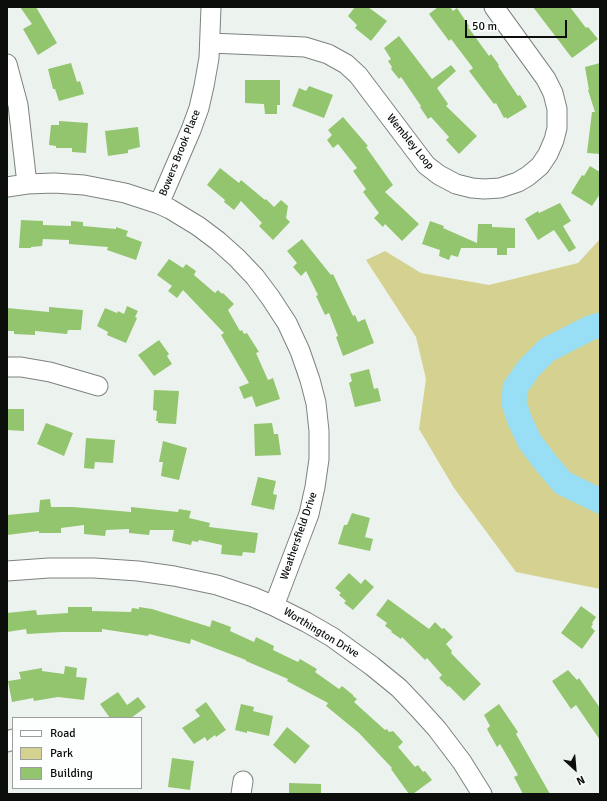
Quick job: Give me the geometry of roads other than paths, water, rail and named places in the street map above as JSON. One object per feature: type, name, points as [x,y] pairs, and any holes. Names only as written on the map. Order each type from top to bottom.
[{"type":"street","name":"Bowers Brook Place","points":[[159,204],[199,108],[204,86],[210,43],[211,7]]},
{"type":"street","name":"Wembley Loop","points":[[210,43],[306,47],[328,54],[346,64],[358,75],[426,165],[439,176],[456,184],[472,188],[500,188],[518,182],[540,166],[548,154],[554,140],[557,128],[557,109],[553,93],[546,79],[494,7]]},
{"type":"street","points":[[7,64],[18,105],[27,184]]},
{"type":"street","name":"Weathersfield Drive","points":[[7,187],[27,184],[54,183],[90,186],[125,193],[159,204],[198,226],[218,241],[238,258],[270,297],[286,323],[300,351],[316,403],[319,431],[319,459],[315,487],[308,514],[274,606]]},
{"type":"street","points":[[7,366],[50,372],[98,386]]},
{"type":"street","name":"Worthington Drive","points":[[7,571],[57,568],[94,568],[138,571],[174,576],[218,585],[274,606],[332,637],[399,688],[437,729],[462,762],[482,794]]},
{"type":"waterway","points":[[600,325],[590,328],[547,350],[529,368],[515,388],[514,403],[520,421],[530,442],[563,483],[600,501]]}]
